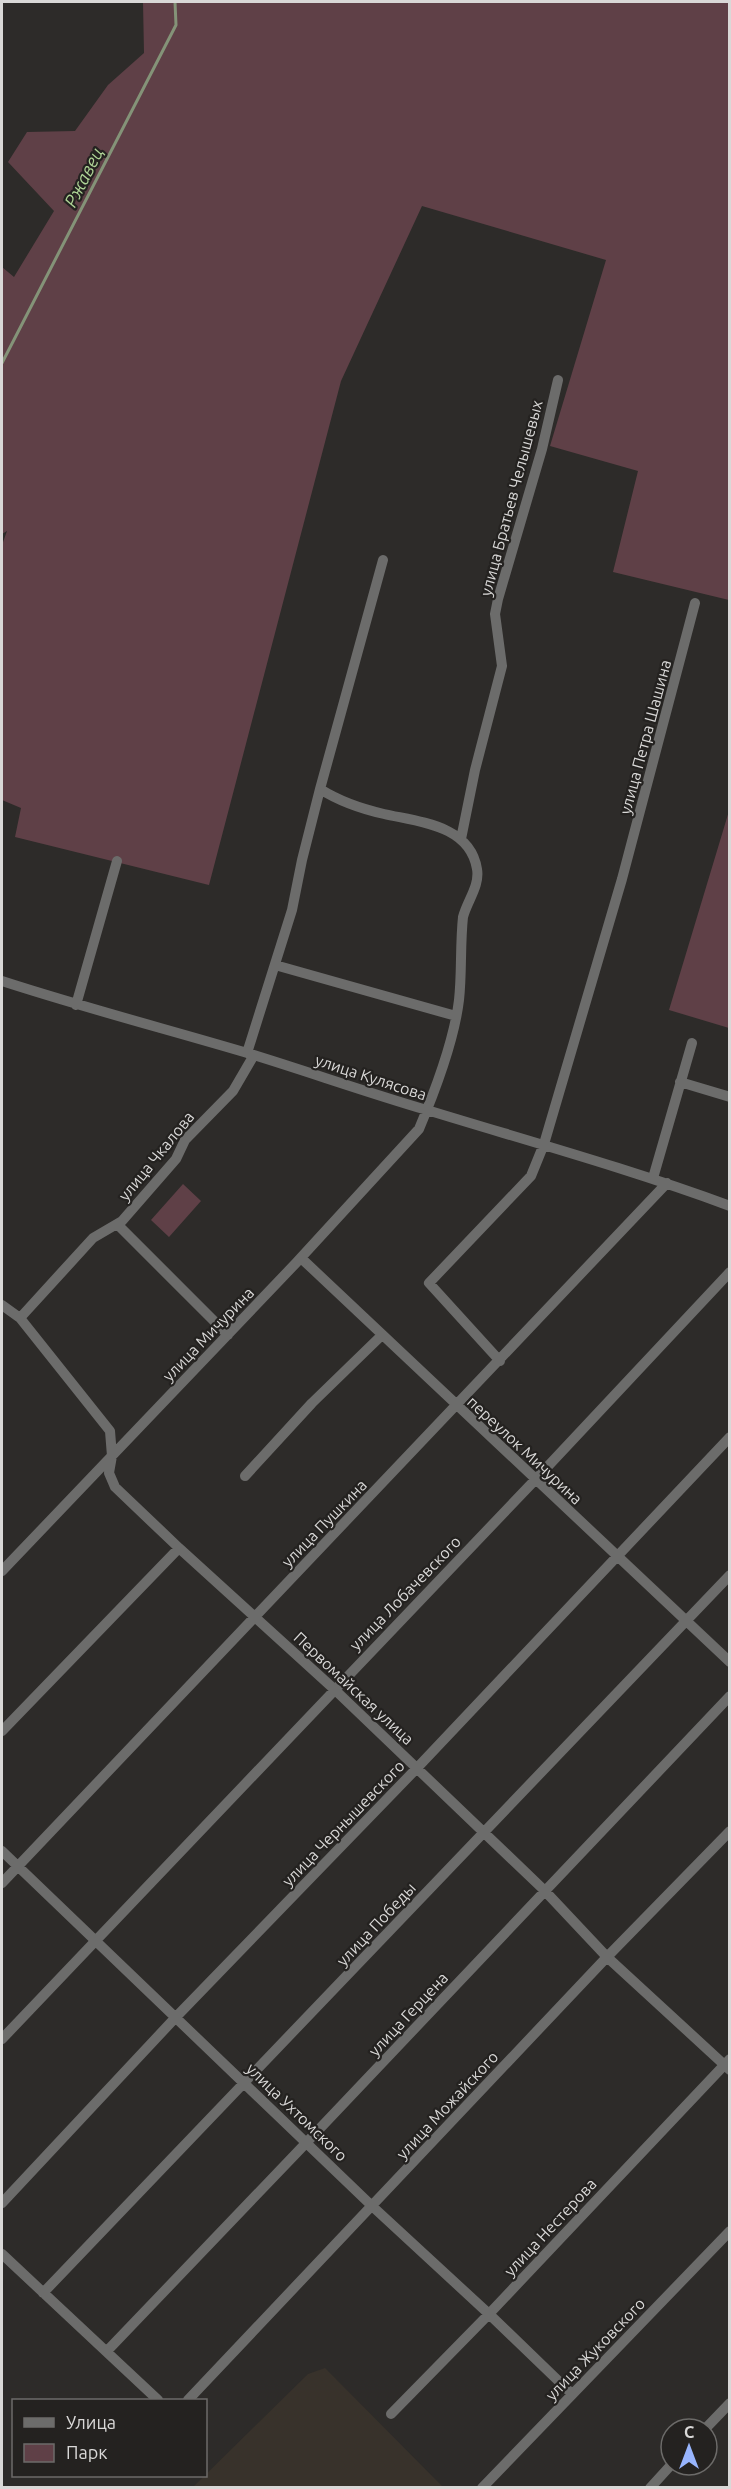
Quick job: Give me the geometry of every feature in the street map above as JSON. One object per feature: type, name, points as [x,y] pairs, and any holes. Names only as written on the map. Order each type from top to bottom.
[{"type":"street","name":"улица Братьев Челышевых","points":[[461,839],[475,770],[502,666],[495,614],[498,599],[542,448],[558,380]]},
{"type":"street","name":"улица Чкалова","points":[[21,1318],[93,1238],[122,1221],[176,1159],[185,1140],[233,1091],[251,1054],[292,910],[320,789],[383,560]]},
{"type":"street","name":"улица Петра Шашина","points":[[500,1361],[429,1282],[531,1176],[544,1144],[622,879],[695,603]]},
{"type":"street","points":[[320,789],[343,801],[442,828],[461,839],[472,853],[478,870],[477,885],[465,906],[463,917],[461,978],[456,1016],[427,1110]]},
{"type":"street","points":[[76,1005],[117,861]]},
{"type":"street","points":[[275,965],[456,1016]]},
{"type":"street","name":"улица Кулясова","points":[[2,981],[76,1005],[251,1054],[427,1110],[544,1144],[653,1178],[729,1206]]},
{"type":"street","points":[[653,1178],[692,1043]]},
{"type":"street","points":[[680,1082],[729,1096]]},
{"type":"street","name":"улица Мичурина","points":[[2,1571],[301,1258],[419,1129],[427,1110]]},
{"type":"street","name":"улица Пушкина","points":[[2,1883],[667,1183]]},
{"type":"street","points":[[117,1224],[228,1335]]},
{"type":"street","name":"переулок Мичурина","points":[[301,1258],[729,1662]]},
{"type":"street","name":"улица Лобачевского","points":[[2,2038],[535,1480],[729,1272]]},
{"type":"street","name":"Первомайская улица","points":[[2,1305],[21,1318],[110,1431],[112,1456],[110,1473],[115,1486],[417,1768],[544,1890],[607,1957],[727,2065]]},
{"type":"street","points":[[245,1476],[312,1403],[382,1335]]},
{"type":"street","name":"улица Чернышевского","points":[[2,2202],[176,2017],[417,1768],[729,1437]]},
{"type":"street","points":[[2,1731],[179,1548]]},
{"type":"street","name":"улица Победы","points":[[43,2293],[729,1575]]},
{"type":"street","name":"улица Герцена","points":[[106,2350],[307,2142],[729,1696]]},
{"type":"street","name":"улица Можайского","points":[[189,2399],[729,1831]]},
{"type":"street","name":"улица Ухтомского","points":[[2,1851],[372,2206],[572,2394]]},
{"type":"street","name":"улица Нестерова","points":[[391,2414],[727,2065]]},
{"type":"street","name":"улица Жуковского","points":[[482,2487],[729,2230]]},
{"type":"street","points":[[2,2254],[157,2399]]},
{"type":"street","points":[[716,2417],[729,2403]]},
{"type":"shaded area","points":[[325,2368],[443,2487],[193,2487],[203,2477],[207,2477],[207,2473],[308,2374]]},
{"type":"green space","points":[[143,2],[729,2],[729,600],[613,572],[638,471],[550,446],[606,260],[422,206],[341,381],[209,885],[15,837],[21,808],[2,800],[2,545],[7,531],[2,534],[2,267],[14,277],[54,211],[8,162],[27,132],[75,131],[108,85],[144,53]]},
{"type":"green space","points":[[729,811],[729,1028],[669,1010]]},
{"type":"green space","points":[[183,1184],[201,1201],[169,1237],[151,1220]]},
{"type":"waterway","name":"Ржавец","points":[[2,363],[176,25],[175,2]]}]
